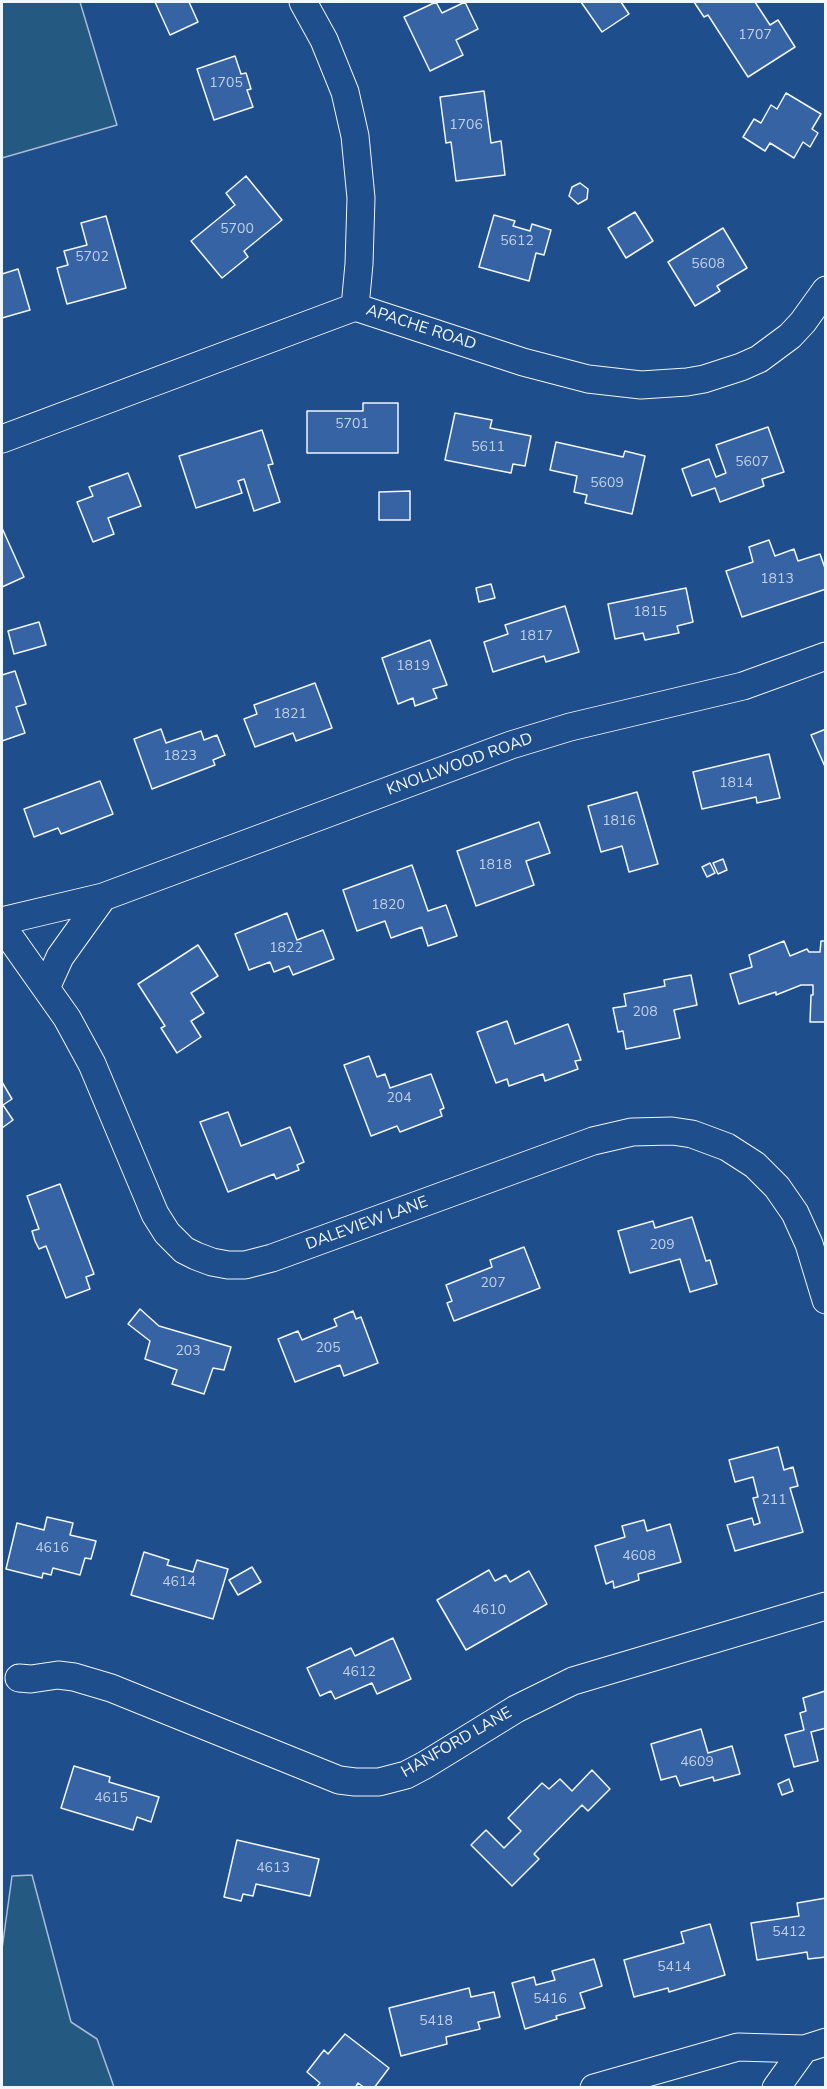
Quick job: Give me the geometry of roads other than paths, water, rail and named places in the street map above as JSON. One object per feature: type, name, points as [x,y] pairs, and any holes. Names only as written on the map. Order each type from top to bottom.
[{"type":"street","points":[[303,2],[324,39],[345,92],[356,136],[361,198],[355,306]]},
{"type":"street","name":"APACHE ROAD","points":[[2,439],[355,306],[523,362],[588,379],[641,385],[704,379],[759,359],[790,336],[803,322],[825,290]]},
{"type":"street","name":"KNOLLWOOD ROAD","points":[[2,921],[103,897],[511,745],[570,727],[743,686],[825,657]]},
{"type":"street","points":[[46,988],[60,957],[103,897]]},
{"type":"street","name":"DALEVIEW LANE","points":[[2,926],[67,1018],[92,1064],[155,1214],[167,1233],[184,1250],[196,1256],[228,1265],[245,1265],[272,1258],[593,1141],[632,1132],[672,1131],[692,1134],[727,1147],[755,1166],[777,1187],[795,1213],[809,1244],[825,1300]]},
{"type":"street","name":"HANFORD LANE","points":[[19,1678],[58,1675],[84,1680],[111,1688],[339,1780],[379,1782],[406,1775],[516,1709],[573,1681],[825,1606]]},
{"type":"street","points":[[594,2088],[738,2047],[815,2045]]},
{"type":"street","points":[[776,2088],[815,2045]]}]
